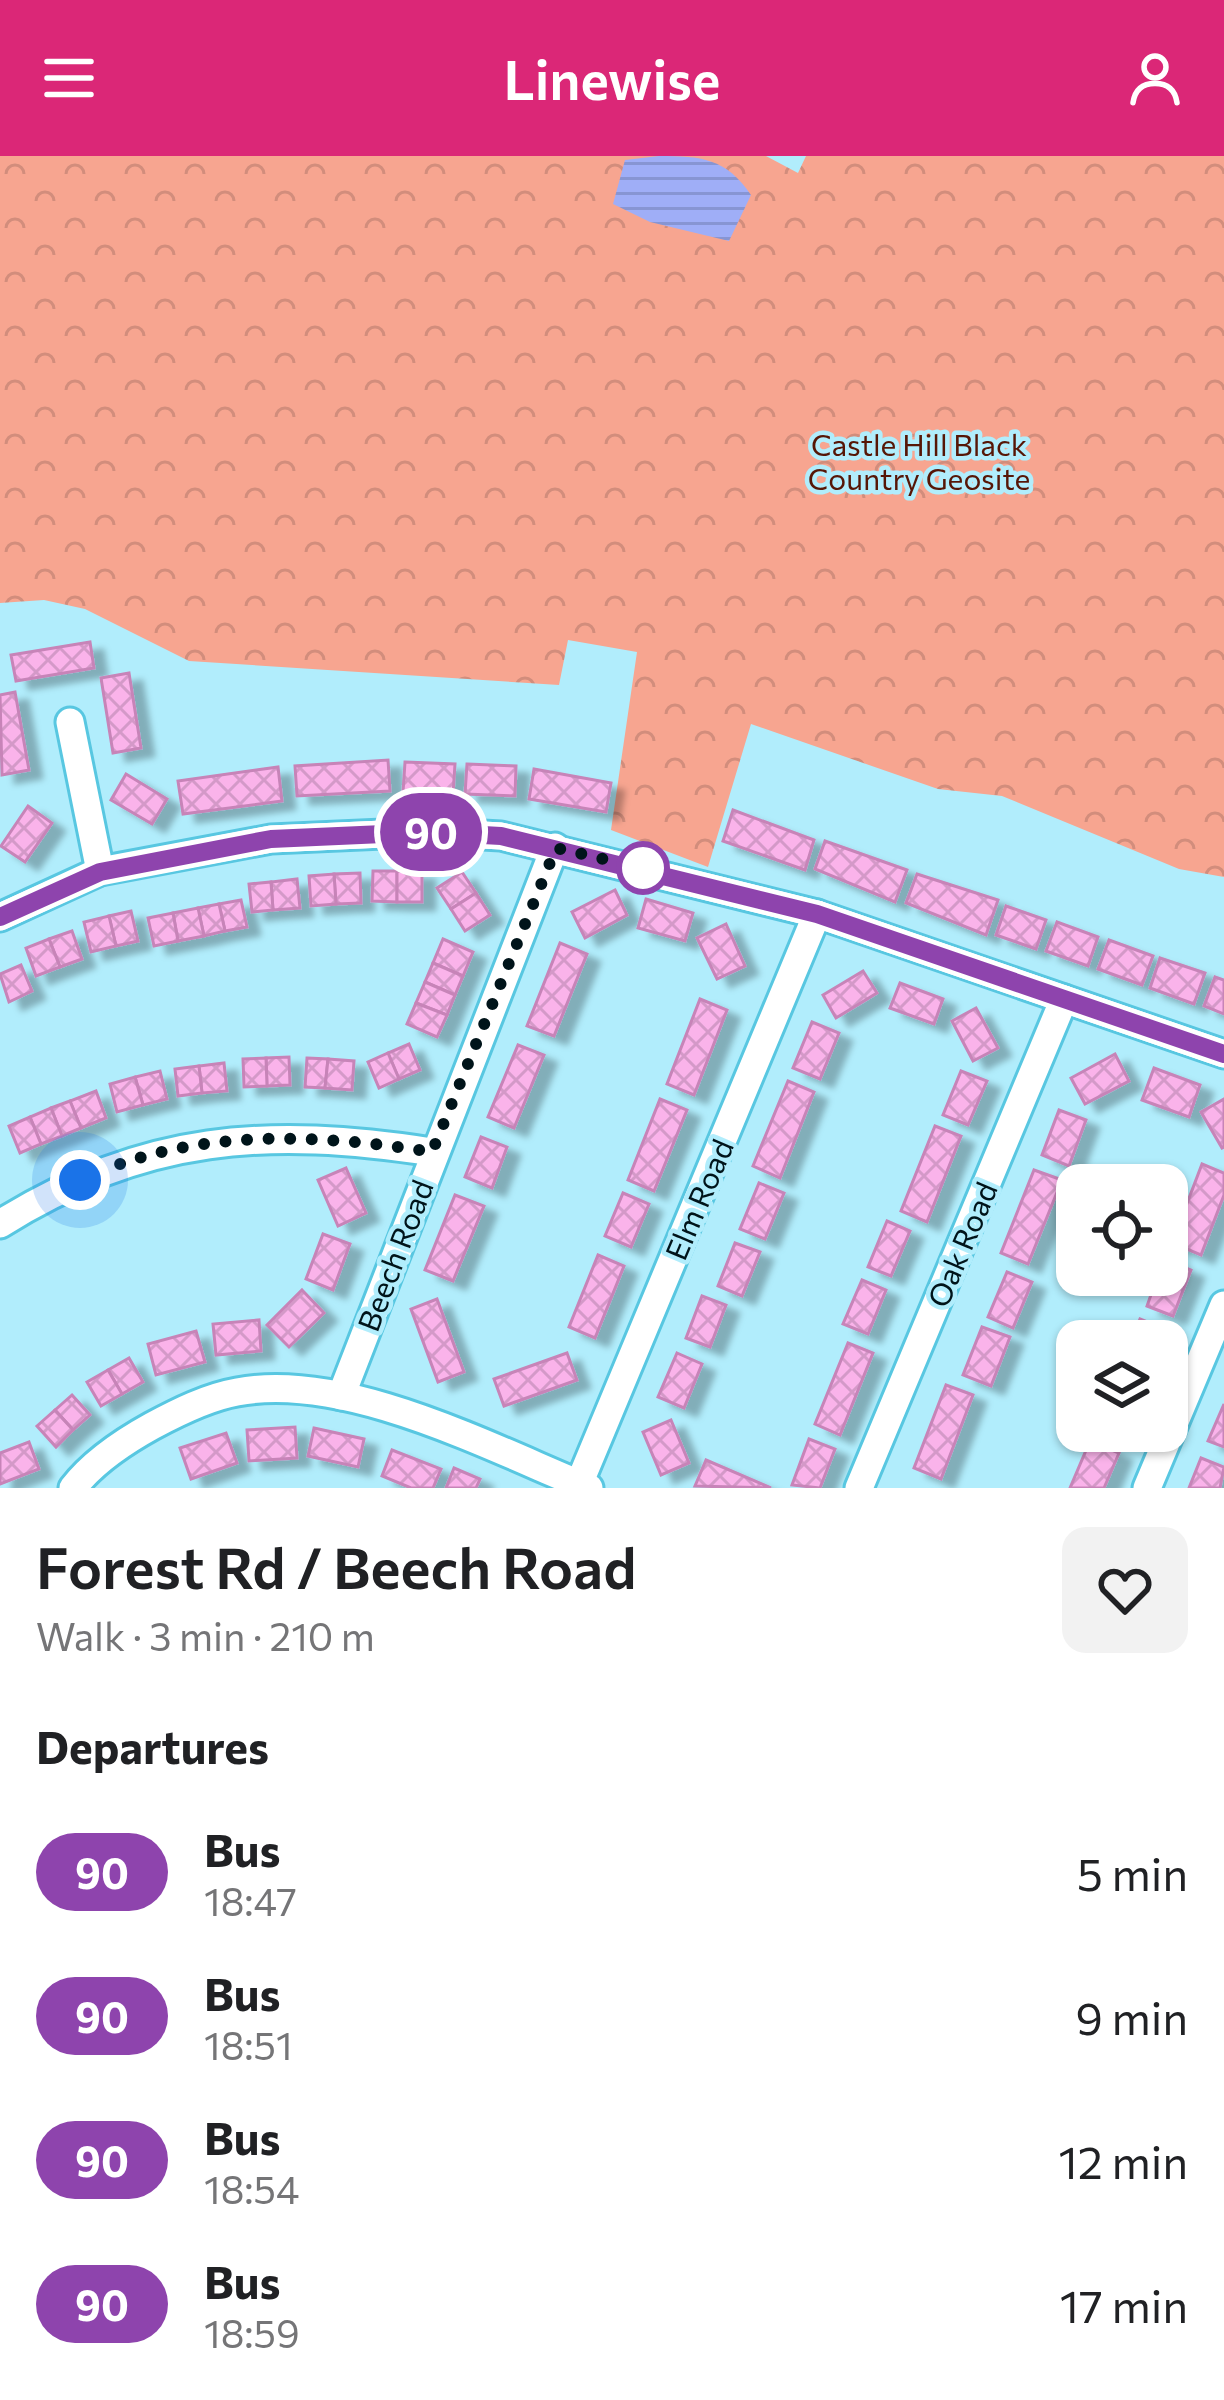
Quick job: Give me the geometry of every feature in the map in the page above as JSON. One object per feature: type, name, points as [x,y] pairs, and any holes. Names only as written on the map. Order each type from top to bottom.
[{"type":"street","points":[[70,722],[100,872]]},
{"type":"street","points":[[0,917],[100,872],[294,838],[428,832],[501,836],[817,914],[1224,1054]]},
{"type":"street","name":"Beech Road","points":[[340,1396],[432,1152],[556,848]]},
{"type":"street","name":"Elm Road","points":[[584,1486],[817,914]]},
{"type":"street","name":"Oak Road","points":[[859,1488],[1064,999]]},
{"type":"street","points":[[0,1224],[46,1196],[114,1165],[185,1145],[272,1137],[348,1139],[432,1152]]},
{"type":"street","points":[[1147,1488],[1224,1305]]},
{"type":"street","points":[[73,1488],[123,1442],[202,1403],[239,1391],[340,1396],[584,1486]]},
{"type":"green space","name":"Castle Hill Black Country Geosite","points":[[0,156],[766,156],[798,173],[806,156],[1224,156],[1224,877],[1179,869],[1002,796],[938,789],[751,724],[708,867],[611,830],[637,652],[568,640],[559,685],[189,661],[85,609],[44,600],[0,603]]},
{"type":"water","points":[[659,156],[711,162],[742,183],[751,195],[729,241],[650,222],[613,204],[625,160]]},
{"type":"building","points":[[90,642],[94,668],[16,681],[11,655]]},
{"type":"building","points":[[129,673],[141,748],[113,753],[101,678]]},
{"type":"building","points":[[15,692],[29,770],[2,775],[0,695]]},
{"type":"building","points":[[388,760],[390,791],[297,796],[295,766]]},
{"type":"building","points":[[405,762],[455,764],[453,795],[403,792]]},
{"type":"building","points":[[467,764],[516,766],[515,796],[465,794]]},
{"type":"building","points":[[278,767],[282,801],[183,814],[178,781]]},
{"type":"building","points":[[534,769],[611,783],[606,812],[529,799]]},
{"type":"building","points":[[126,774],[167,799],[152,824],[111,800]]},
{"type":"building","points":[[28,806],[52,823],[25,862],[1,846]]},
{"type":"building","points":[[733,810],[814,840],[805,870],[723,841]]},
{"type":"building","points":[[825,841],[907,870],[895,902],[815,869]]},
{"type":"building","points":[[373,871],[397,871],[397,902],[372,901]]},
{"type":"building","points":[[397,871],[422,872],[422,902],[397,902]]},
{"type":"building","points":[[462,872],[476,893],[451,909],[437,888]]},
{"type":"building","points":[[360,873],[361,903],[336,904],[334,874]]},
{"type":"building","points":[[334,874],[336,904],[311,906],[309,876]]},
{"type":"building","points":[[917,874],[998,900],[986,935],[906,903]]},
{"type":"building","points":[[297,879],[300,908],[273,910],[271,882]]},
{"type":"building","points":[[271,882],[273,910],[252,912],[249,884]]},
{"type":"building","points":[[615,890],[627,915],[585,938],[572,912]]},
{"type":"building","points":[[476,893],[490,915],[465,931],[451,909]]},
{"type":"building","points":[[646,899],[693,913],[685,941],[638,928]]},
{"type":"building","points":[[241,900],[247,927],[225,931],[219,904]]},
{"type":"building","points":[[219,904],[225,931],[204,936],[198,908]]},
{"type":"building","points":[[1006,906],[1046,920],[1036,949],[996,935]]},
{"type":"building","points":[[198,908],[204,936],[178,941],[173,913]]},
{"type":"building","points":[[131,911],[138,941],[116,946],[109,916]]},
{"type":"building","points":[[173,913],[178,941],[154,946],[148,918]]},
{"type":"building","points":[[109,916],[116,946],[91,952],[84,922]]},
{"type":"building","points":[[1057,922],[1098,937],[1088,966],[1046,951]]},
{"type":"building","points":[[726,924],[745,966],[717,979],[697,938]]},
{"type":"building","points":[[72,931],[82,959],[60,967],[49,939]]},
{"type":"building","points":[[49,939],[60,967],[36,976],[26,948]]},
{"type":"building","points":[[443,939],[473,952],[463,976],[433,963]]},
{"type":"building","points":[[1109,940],[1153,956],[1142,985],[1098,969]]},
{"type":"building","points":[[560,943],[587,954],[554,1036],[527,1026]]},
{"type":"building","points":[[1160,958],[1205,973],[1194,1004],[1150,988]]},
{"type":"building","points":[[433,963],[463,976],[455,995],[425,982]]},
{"type":"building","points":[[21,965],[32,991],[9,1002],[0,974]]},
{"type":"building","points":[[863,971],[877,993],[836,1018],[823,995]]},
{"type":"building","points":[[1215,977],[1224,980],[1224,1014],[1204,1006]]},
{"type":"building","points":[[425,982],[455,995],[447,1015],[416,1003]]},
{"type":"building","points":[[900,983],[943,999],[934,1024],[890,1008]]},
{"type":"building","points":[[700,999],[727,1010],[694,1095],[667,1084]]},
{"type":"building","points":[[416,1003],[447,1015],[437,1037],[407,1024]]},
{"type":"building","points":[[976,1008],[998,1048],[973,1061],[952,1021]]},
{"type":"building","points":[[812,1022],[839,1033],[820,1079],[793,1068]]},
{"type":"building","points":[[409,1044],[420,1070],[399,1079],[388,1053]]},
{"type":"building","points":[[518,1045],[544,1055],[514,1128],[488,1117]]},
{"type":"building","points":[[388,1053],[399,1079],[379,1088],[368,1062]]},
{"type":"building","points":[[1115,1054],[1129,1081],[1085,1104],[1071,1078]]},
{"type":"building","points":[[289,1057],[290,1085],[267,1086],[266,1058]]},
{"type":"building","points":[[266,1058],[267,1086],[244,1087],[243,1059]]},
{"type":"building","points":[[307,1058],[328,1059],[325,1088],[305,1087]]},
{"type":"building","points":[[328,1059],[354,1061],[352,1090],[325,1088]]},
{"type":"building","points":[[224,1063],[227,1091],[202,1093],[199,1066]]},
{"type":"building","points":[[199,1066],[202,1093],[178,1096],[175,1069]]},
{"type":"building","points":[[1154,1068],[1200,1085],[1189,1117],[1142,1100]]},
{"type":"building","points":[[160,1071],[167,1099],[143,1105],[135,1077]]},
{"type":"building","points":[[961,1071],[987,1081],[968,1125],[943,1115]]},
{"type":"building","points":[[135,1077],[143,1105],[117,1112],[110,1084]]},
{"type":"building","points":[[788,1081],[814,1092],[780,1178],[753,1166]]},
{"type":"building","points":[[96,1091],[106,1118],[81,1128],[70,1101]]},
{"type":"building","points":[[660,1099],[687,1110],[654,1191],[628,1180]]},
{"type":"building","points":[[1224,1099],[1224,1147],[1222,1148],[1201,1112]]},
{"type":"building","points":[[70,1101],[81,1128],[62,1136],[51,1108]]},
{"type":"building","points":[[51,1108],[62,1136],[41,1144],[30,1117]]},
{"type":"building","points":[[1059,1110],[1086,1120],[1070,1164],[1042,1155]]},
{"type":"building","points":[[30,1117],[41,1144],[20,1153],[9,1126]]},
{"type":"building","points":[[935,1126],[961,1136],[927,1222],[901,1211]]},
{"type":"building","points":[[481,1137],[507,1147],[492,1188],[465,1177]]},
{"type":"building","points":[[1202,1164],[1224,1173],[1224,1195],[1201,1255],[1188,1250],[1188,1201]]},
{"type":"building","points":[[346,1168],[366,1213],[338,1226],[318,1180]]},
{"type":"building","points":[[1034,1170],[1056,1178],[1056,1195],[1028,1264],[1001,1253]]},
{"type":"building","points":[[759,1183],[784,1193],[765,1239],[740,1229]]},
{"type":"building","points":[[623,1193],[649,1204],[631,1247],[605,1236]]},
{"type":"building","points":[[455,1195],[484,1206],[453,1281],[425,1270]]},
{"type":"building","points":[[887,1221],[910,1231],[891,1276],[868,1267]]},
{"type":"building","points":[[323,1234],[350,1244],[333,1290],[306,1279]]},
{"type":"building","points":[[735,1243],[760,1252],[742,1296],[718,1286]]},
{"type":"building","points":[[598,1255],[624,1266],[595,1338],[569,1327]]},
{"type":"building","points":[[1007,1272],[1032,1282],[1013,1328],[988,1317]]},
{"type":"building","points":[[862,1280],[886,1290],[868,1334],[843,1324]]},
{"type":"building","points":[[302,1290],[324,1313],[289,1347],[267,1325]]},
{"type":"building","points":[[702,1296],[726,1305],[710,1347],[686,1338]]},
{"type":"building","points":[[1151,1296],[1181,1296],[1173,1316],[1147,1306]]},
{"type":"building","points":[[437,1299],[464,1372],[438,1382],[411,1309]]},
{"type":"building","points":[[259,1320],[261,1351],[216,1355],[213,1324]]},
{"type":"building","points":[[982,1327],[1010,1337],[991,1386],[963,1375]]},
{"type":"building","points":[[196,1331],[205,1362],[156,1375],[148,1344]]},
{"type":"building","points":[[848,1343],[873,1353],[840,1435],[815,1424]]},
{"type":"building","points":[[567,1353],[577,1380],[504,1406],[494,1379]]},
{"type":"building","points":[[677,1353],[702,1364],[684,1408],[658,1397]]},
{"type":"building","points":[[129,1358],[143,1382],[122,1394],[108,1370]]},
{"type":"building","points":[[108,1370],[122,1394],[101,1406],[87,1382]]},
{"type":"building","points":[[946,1385],[973,1395],[941,1479],[914,1468]]},
{"type":"building","points":[[72,1395],[90,1415],[73,1430],[55,1410]]},
{"type":"building","points":[[1224,1404],[1224,1447],[1208,1441]]},
{"type":"building","points":[[55,1410],[73,1430],[56,1447],[37,1426]]},
{"type":"building","points":[[671,1420],[689,1463],[661,1475],[643,1432]]},
{"type":"building","points":[[295,1427],[297,1458],[249,1461],[247,1430]]},
{"type":"building","points":[[314,1428],[364,1439],[358,1467],[308,1456]]},
{"type":"building","points":[[226,1433],[237,1463],[191,1479],[180,1448]]},
{"type":"building","points":[[809,1439],[835,1449],[820,1488],[792,1485]]},
{"type":"building","points":[[29,1442],[39,1469],[0,1484],[0,1453]]},
{"type":"building","points":[[392,1450],[441,1469],[433,1488],[411,1488],[382,1476]]},
{"type":"building","points":[[1085,1452],[1119,1453],[1104,1488],[1070,1488]]},
{"type":"building","points":[[1201,1458],[1224,1467],[1220,1488],[1189,1488]]},
{"type":"building","points":[[706,1460],[771,1488],[695,1486]]},
{"type":"building","points":[[454,1468],[480,1479],[476,1488],[446,1488]]},
{"type":"bus line","name":"90","points":[[0,917],[72,880],[271,839],[428,832],[501,836],[817,914],[1224,1054]]},
{"type":"route","points":[[80,1180],[185,1145],[272,1137],[348,1139],[432,1152],[556,848],[643,868]]}]
